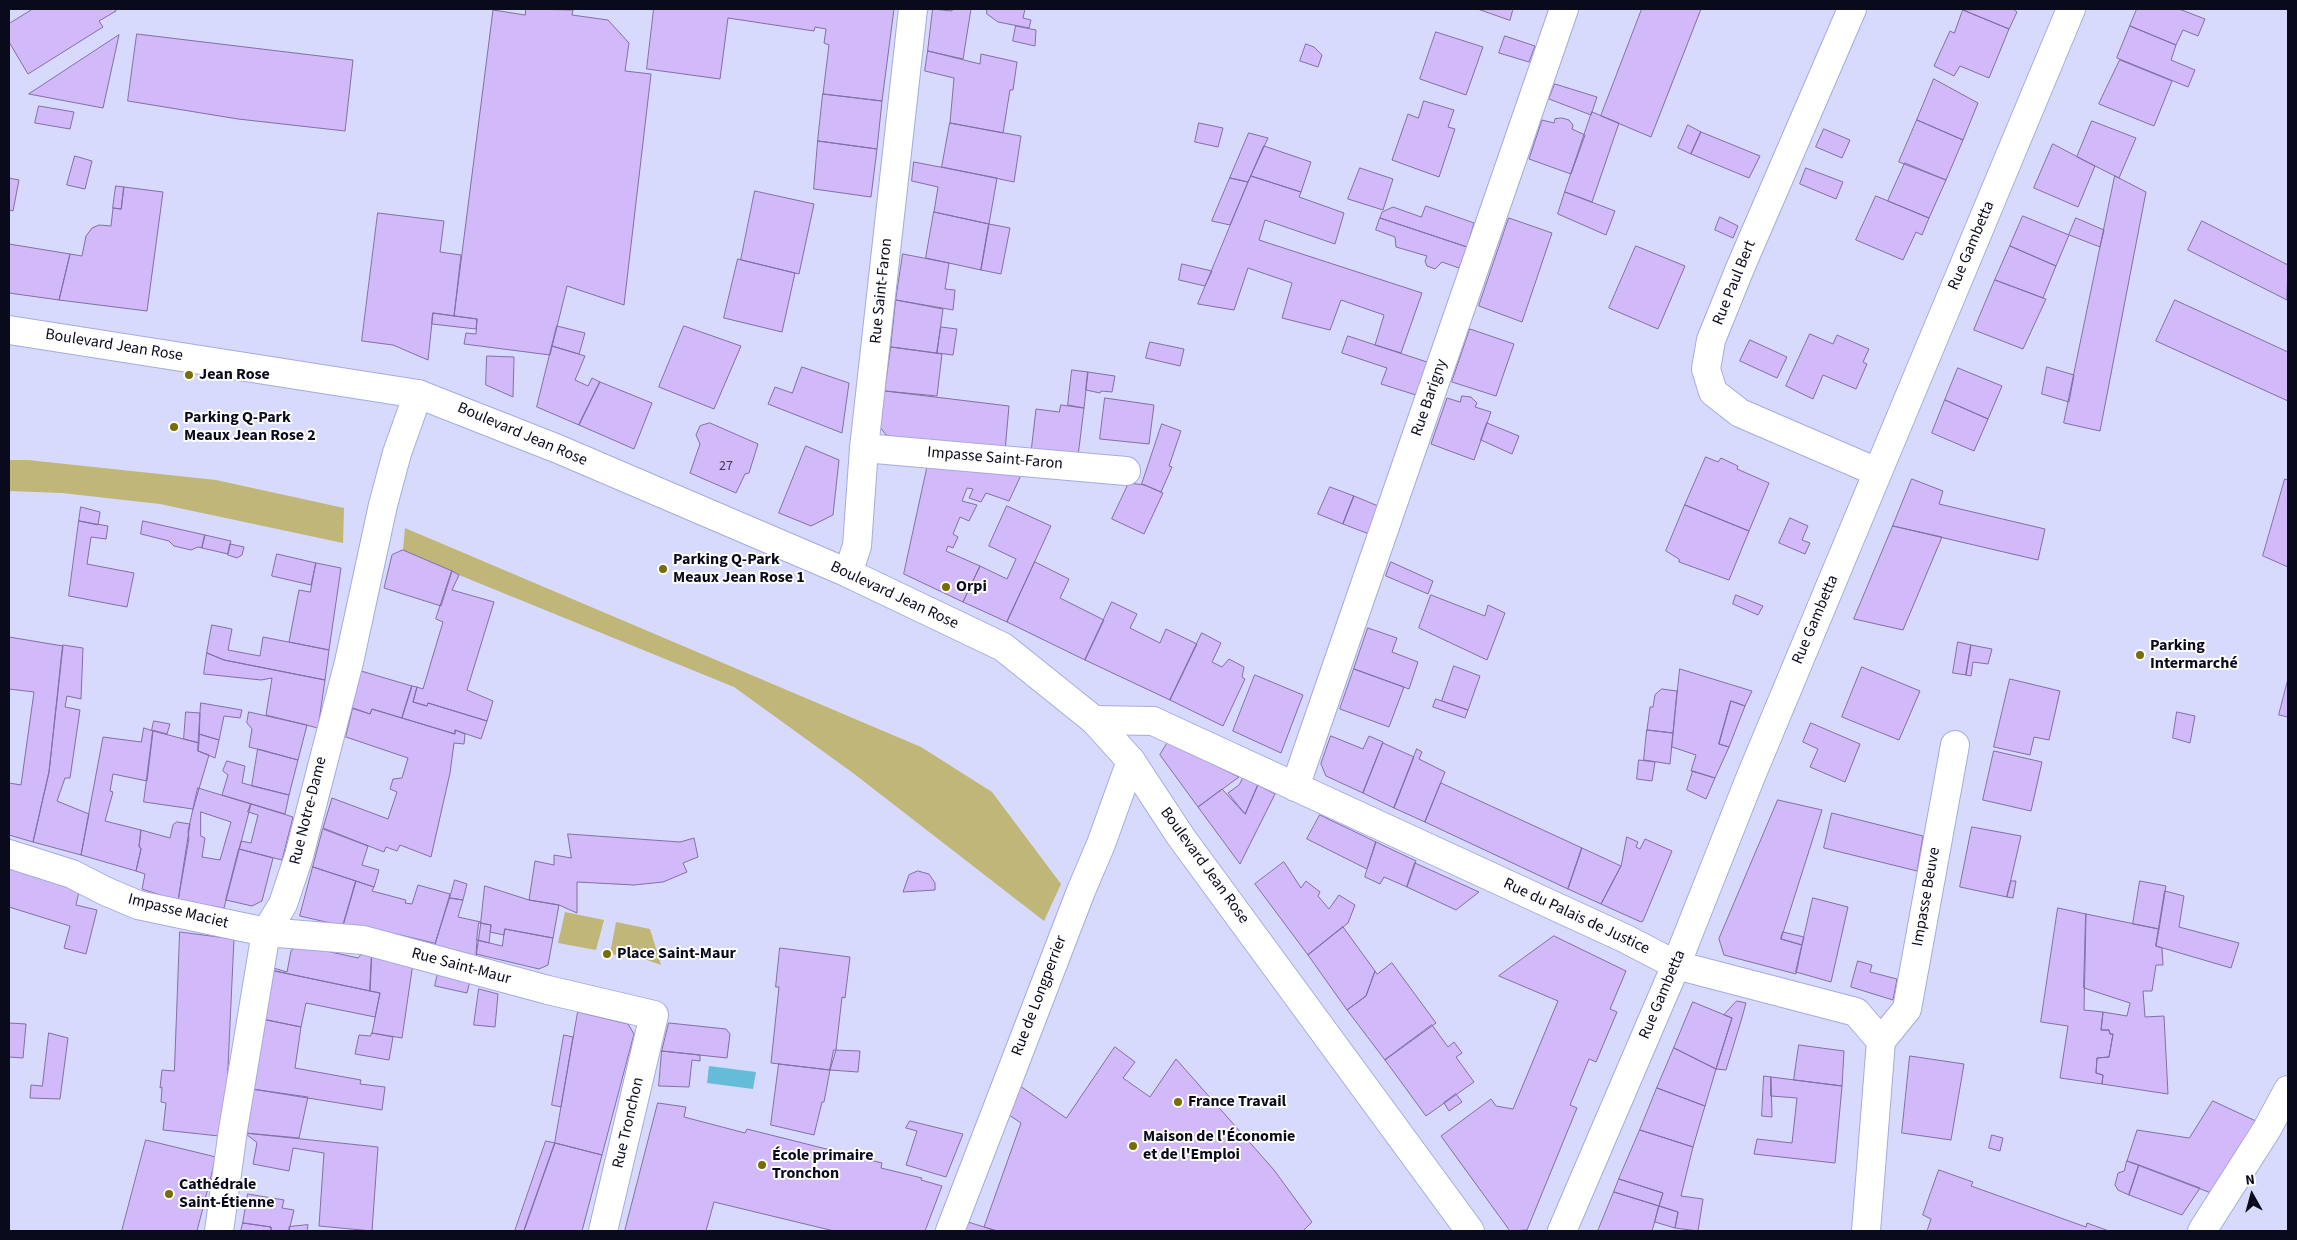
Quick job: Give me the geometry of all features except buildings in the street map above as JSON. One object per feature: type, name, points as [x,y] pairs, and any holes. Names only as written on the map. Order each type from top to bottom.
[{"type":"street","name":"Rue Saint-Faron","points":[[848,573],[857,546],[864,448],[913,9]]},
{"type":"street","name":"Rue Barigny","points":[[1295,787],[1564,9]]},
{"type":"street","name":"Rue Paul Bert","points":[[1852,9],[1711,340],[1706,369],[1713,392],[1740,413],[1877,472]]},
{"type":"street","name":"Rue Gambetta","points":[[1562,1231],[1676,965],[1751,776],[2071,9]]},
{"type":"street","name":"Boulevard Jean Rose","points":[[9,330],[418,394],[558,449],[848,573],[1003,647],[1094,720],[1131,761],[1181,837],[1470,1231]]},
{"type":"street","name":"Rue Notre-Dame","points":[[219,1231],[233,1130],[266,932],[283,904],[299,856],[349,662],[397,453],[418,394]]},
{"type":"street","name":"Impasse Saint-Faron","points":[[864,448],[1126,471]]},
{"type":"street","name":"Rue du Palais de Justice","points":[[1094,720],[1153,721],[1626,939],[1676,965],[1856,1012],[1881,1041]]},
{"type":"street","name":"Impasse Beuve","points":[[1881,1041],[1907,1009],[1955,745]]},
{"type":"street","name":"Rue de Longperrier","points":[[950,1231],[1081,890],[1101,844],[1131,761]]},
{"type":"street","name":"Impasse Maciet","points":[[9,854],[72,874],[138,905],[266,932]]},
{"type":"street","name":"Rue Saint-Maur","points":[[266,932],[363,940],[548,990],[654,1015]]},
{"type":"street","name":"Rue Tronchon","points":[[603,1231],[654,1015]]},
{"type":"street","points":[[1866,1231],[1881,1041]]},
{"type":"street","points":[[2202,1231],[2267,1129],[2288,1090]]},
{"type":"shaded area","points":[[9,460],[28,460],[216,480],[344,508],[343,543],[160,504],[62,493],[9,491]]},
{"type":"shaded area","points":[[405,528],[921,747],[992,792],[1061,884],[1044,921],[853,773],[734,687],[459,575],[403,550]]},
{"type":"shaded area","points":[[565,912],[604,920],[596,950],[558,943]]},
{"type":"shaded area","points":[[616,922],[650,929],[661,965],[644,959],[610,954]]},
{"type":"water","points":[[709,1066],[756,1072],[753,1089],[707,1083]]},
{"type":"place","name":"Jean Rose","points":[[189,375]]},
{"type":"place","name":"Parking Q-Park Meaux Jean Rose 2","points":[[174,427]]},
{"type":"place","name":"Parking Q-Park Meaux Jean Rose 1","points":[[663,569]]},
{"type":"place","name":"Orpi","points":[[946,587]]},
{"type":"place","name":"Parking Intermarché","points":[[2140,655]]},
{"type":"place","name":"Place Saint-Maur","points":[[607,954]]},
{"type":"place","name":"France Travail","points":[[1178,1102]]},
{"type":"place","name":"Maison de l'Économie et de l'Emploi","points":[[1133,1146]]},
{"type":"place","name":"École primaire Tronchon","points":[[762,1165]]},
{"type":"place","name":"Cathédrale Saint-Étienne","points":[[169,1194]]}]
